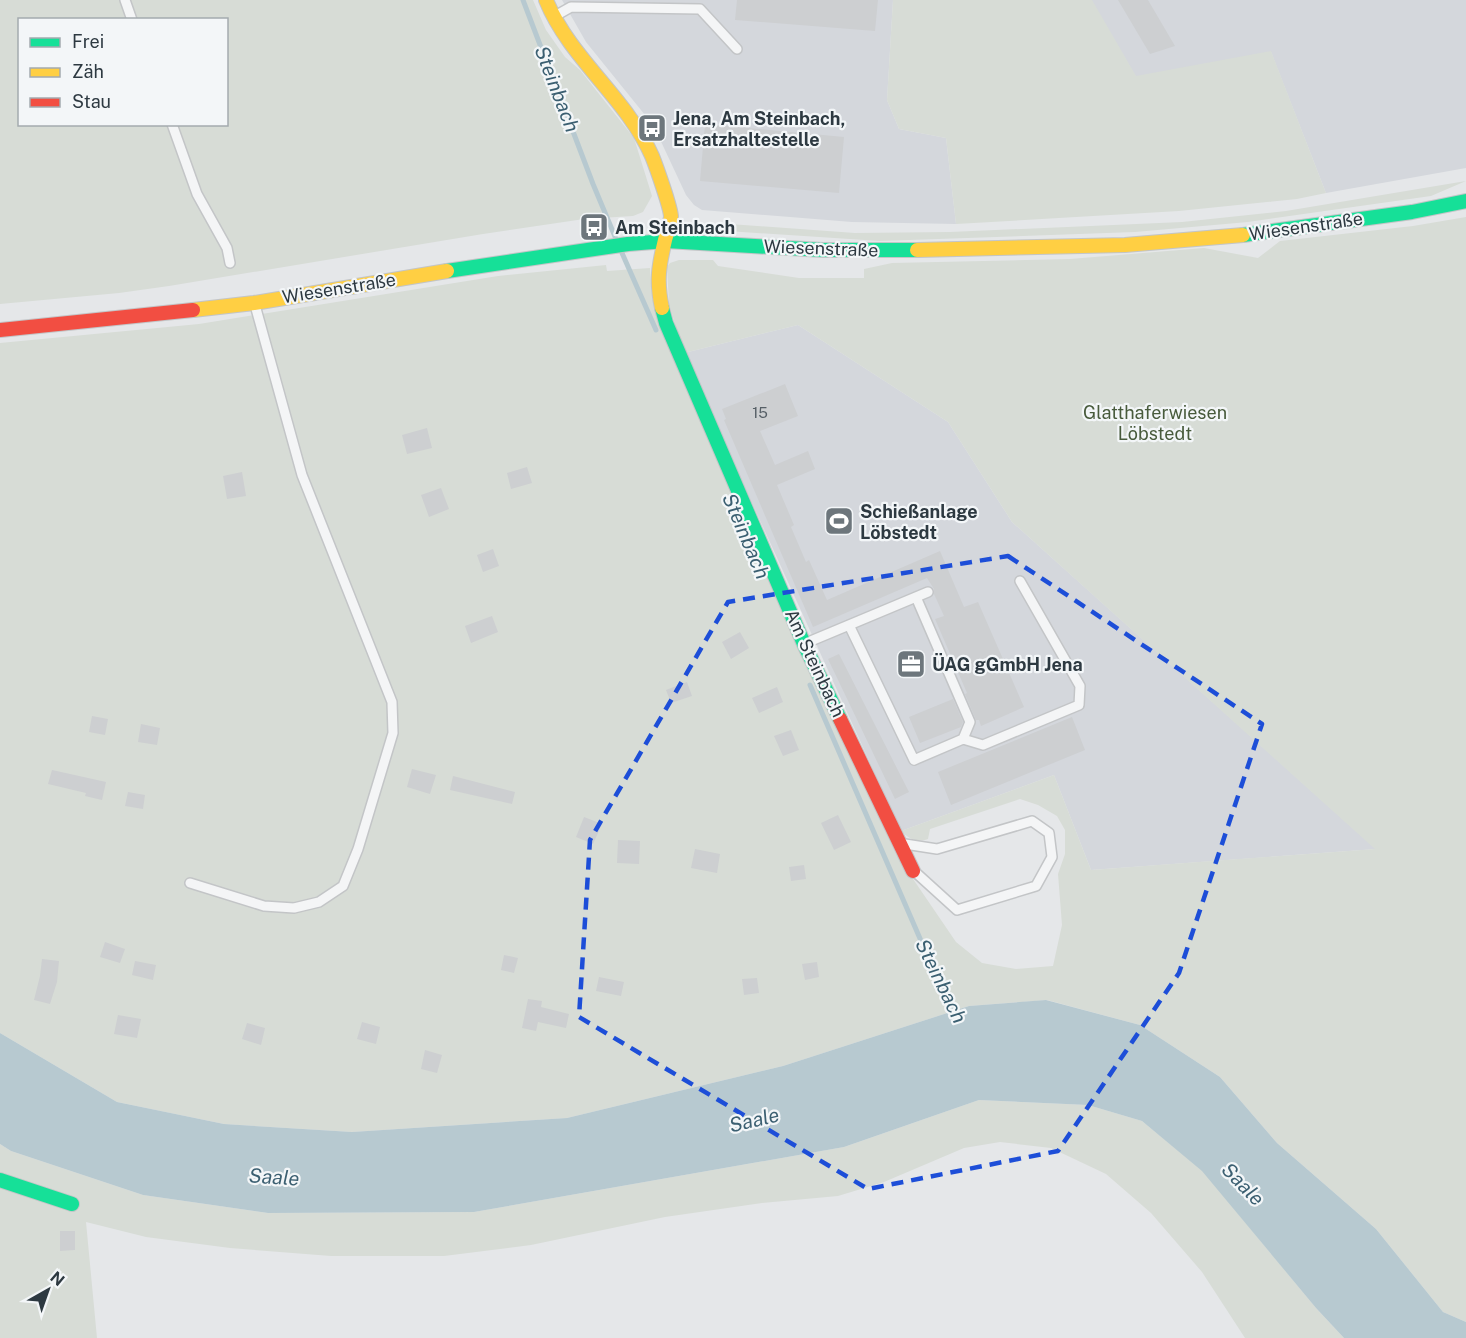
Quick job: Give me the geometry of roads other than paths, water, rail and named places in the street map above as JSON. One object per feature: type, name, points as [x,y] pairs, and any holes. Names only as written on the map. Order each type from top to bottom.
[{"type":"street","name":"Am Steinbach","points":[[546,0],[553,17],[579,55],[631,117],[652,156],[671,216],[658,270],[659,293],[666,324],[804,644],[913,871]]},
{"type":"street","name":"Wiesenstraße","points":[[0,330],[254,303],[628,244],[666,241],[834,250],[1125,245],[1241,235],[1412,212],[1466,201]]},
{"type":"street","points":[[0,1180],[72,1204]]},
{"type":"lane","points":[[125,0],[131,18]]},
{"type":"lane","points":[[553,17],[571,7],[700,9],[737,49]]},
{"type":"lane","points":[[173,126],[197,194],[227,248],[230,264]]},
{"type":"lane","points":[[190,883],[264,906],[294,908],[319,902],[343,886],[358,849],[393,734],[392,702],[302,475],[254,303]]},
{"type":"lane","points":[[849,625],[914,760],[963,739],[983,745],[1079,705],[1080,686],[1020,581]]},
{"type":"lane","points":[[804,644],[927,592]]},
{"type":"lane","points":[[916,597],[970,722],[963,739]]},
{"type":"lane","points":[[900,843],[937,849],[1032,821],[1049,833],[1052,857],[1036,886],[957,909],[913,871]]},
{"type":"water","name":"Saale","points":[[1046,1000],[1140,1025],[1220,1077],[1277,1143],[1376,1229],[1443,1312],[1466,1322],[1466,1338],[1344,1338],[1316,1308],[1202,1171],[1142,1121],[1088,1105],[979,1100],[844,1147],[474,1212],[268,1213],[143,1195],[11,1151],[0,1144],[0,1033],[117,1102],[224,1124],[352,1132],[567,1118],[783,1066],[969,1006]]},
{"type":"waterway","name":"Steinbach","points":[[523,0],[616,239]]},
{"type":"waterway","name":"Steinbach","points":[[622,253],[656,330]]},
{"type":"waterway","name":"Steinbach","points":[[810,685],[938,980],[958,1016]]},
{"type":"place","name":"Jena, Am Steinbach, Ersatzhaltestelle","points":[[652,128]]},
{"type":"place","name":"Am Steinbach","points":[[594,227]]},
{"type":"place","name":"Schießanlage Löbstedt","points":[[839,521]]},
{"type":"place","name":"ÜAG gGmbH Jena","points":[[911,664]]},
{"type":"park label","name":"Glatthaferwiesen Löbstedt","points":[[1155,422]]}]
